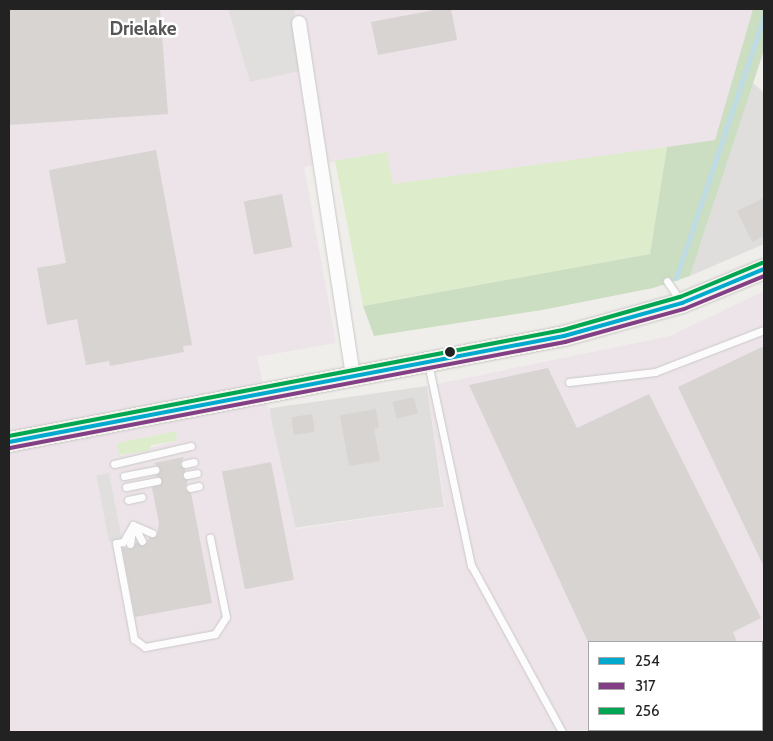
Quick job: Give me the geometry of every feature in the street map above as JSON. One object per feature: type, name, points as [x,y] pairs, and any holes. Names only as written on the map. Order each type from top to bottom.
[{"type":"main road","points":[[9,442],[353,378],[564,336],[682,303],[764,269]]},
{"type":"street","points":[[299,23],[353,378]]},
{"type":"lane","points":[[667,281],[682,303]]},
{"type":"lane","points":[[569,382],[655,372],[764,330]]},
{"type":"lane","points":[[428,362],[471,565],[562,732]]},
{"type":"lane","points":[[114,464],[191,446]]},
{"type":"lane","points":[[185,464],[194,462]]},
{"type":"lane","points":[[124,476],[155,470]]},
{"type":"lane","points":[[187,475],[197,473]]},
{"type":"lane","points":[[126,487],[157,481]]},
{"type":"lane","points":[[190,488],[199,486]]},
{"type":"lane","points":[[128,500],[142,497]]},
{"type":"lane","points":[[133,525],[152,533]]},
{"type":"lane","points":[[133,525],[123,542],[116,543],[134,638],[145,647],[215,634],[226,616],[210,538]]},
{"type":"lane","points":[[133,525],[142,541]]},
{"type":"lane","points":[[130,544],[133,525]]},
{"type":"shaded area","points":[[9,9],[753,9],[715,141],[393,184],[387,152],[304,167],[336,343],[257,357],[296,529],[445,507],[427,386],[670,336],[764,291],[764,732],[9,732]],"holes":[[[177,431],[176,441],[120,456],[117,443]]]},
{"type":"shaded area","points":[[228,9],[294,9],[300,71],[250,82]]},
{"type":"shaded area","points":[[753,83],[764,93],[764,244],[690,276]]},
{"type":"shaded area","points":[[427,386],[444,507],[287,529],[270,408]]},
{"type":"shaded area","points":[[109,473],[122,540],[109,542],[96,475]]},
{"type":"green space","points":[[753,9],[764,9],[764,50],[690,276],[653,288],[542,310],[374,336],[363,306],[650,254],[667,147],[715,140]]},
{"type":"green space","points":[[667,147],[650,254],[363,306],[335,161],[387,152],[393,184]]},
{"type":"green space","points":[[177,431],[176,441],[151,445],[149,451],[119,455],[117,443]]},
{"type":"green space","points":[[764,694],[764,732],[696,732],[763,731]]},
{"type":"building","points":[[9,9],[160,9],[168,114],[9,125]]},
{"type":"building","points":[[440,9],[451,9],[457,40],[378,55],[371,22]]},
{"type":"building","points":[[156,150],[192,345],[183,346],[184,352],[110,366],[109,361],[86,365],[77,319],[47,325],[37,268],[66,263],[49,170]]},
{"type":"building","points":[[282,194],[292,247],[254,254],[244,201]]},
{"type":"building","points":[[764,198],[764,236],[752,242],[737,211]]},
{"type":"building","points":[[764,346],[764,567],[678,387]]},
{"type":"building","points":[[548,368],[577,428],[649,394],[761,618],[733,632],[737,641],[588,642],[469,385]]},
{"type":"building","points":[[414,397],[418,414],[396,419],[393,402]]},
{"type":"building","points":[[376,409],[379,428],[374,429],[380,461],[349,466],[340,415]]},
{"type":"building","points":[[312,414],[315,432],[294,435],[291,417]]},
{"type":"building","points":[[184,457],[180,465],[186,470],[182,476],[188,480],[185,489],[191,493],[212,603],[135,617],[122,547],[131,549],[137,542],[144,546],[149,538],[157,535],[159,523],[152,488],[162,480],[156,476],[160,469],[154,463]]},
{"type":"building","points":[[271,462],[294,580],[245,589],[222,472]]},
{"type":"waterway","points":[[676,278],[764,16]]},
{"type":"transit line","name":"256","points":[[9,436],[563,330],[680,297],[762,263]]},
{"type":"transit line","name":"254","points":[[9,442],[564,336],[682,303],[764,269]]},
{"type":"transit line","name":"317","points":[[10,448],[565,342],[684,309],[764,276]]},
{"type":"district","name":"Drielake","points":[[143,29]]}]
